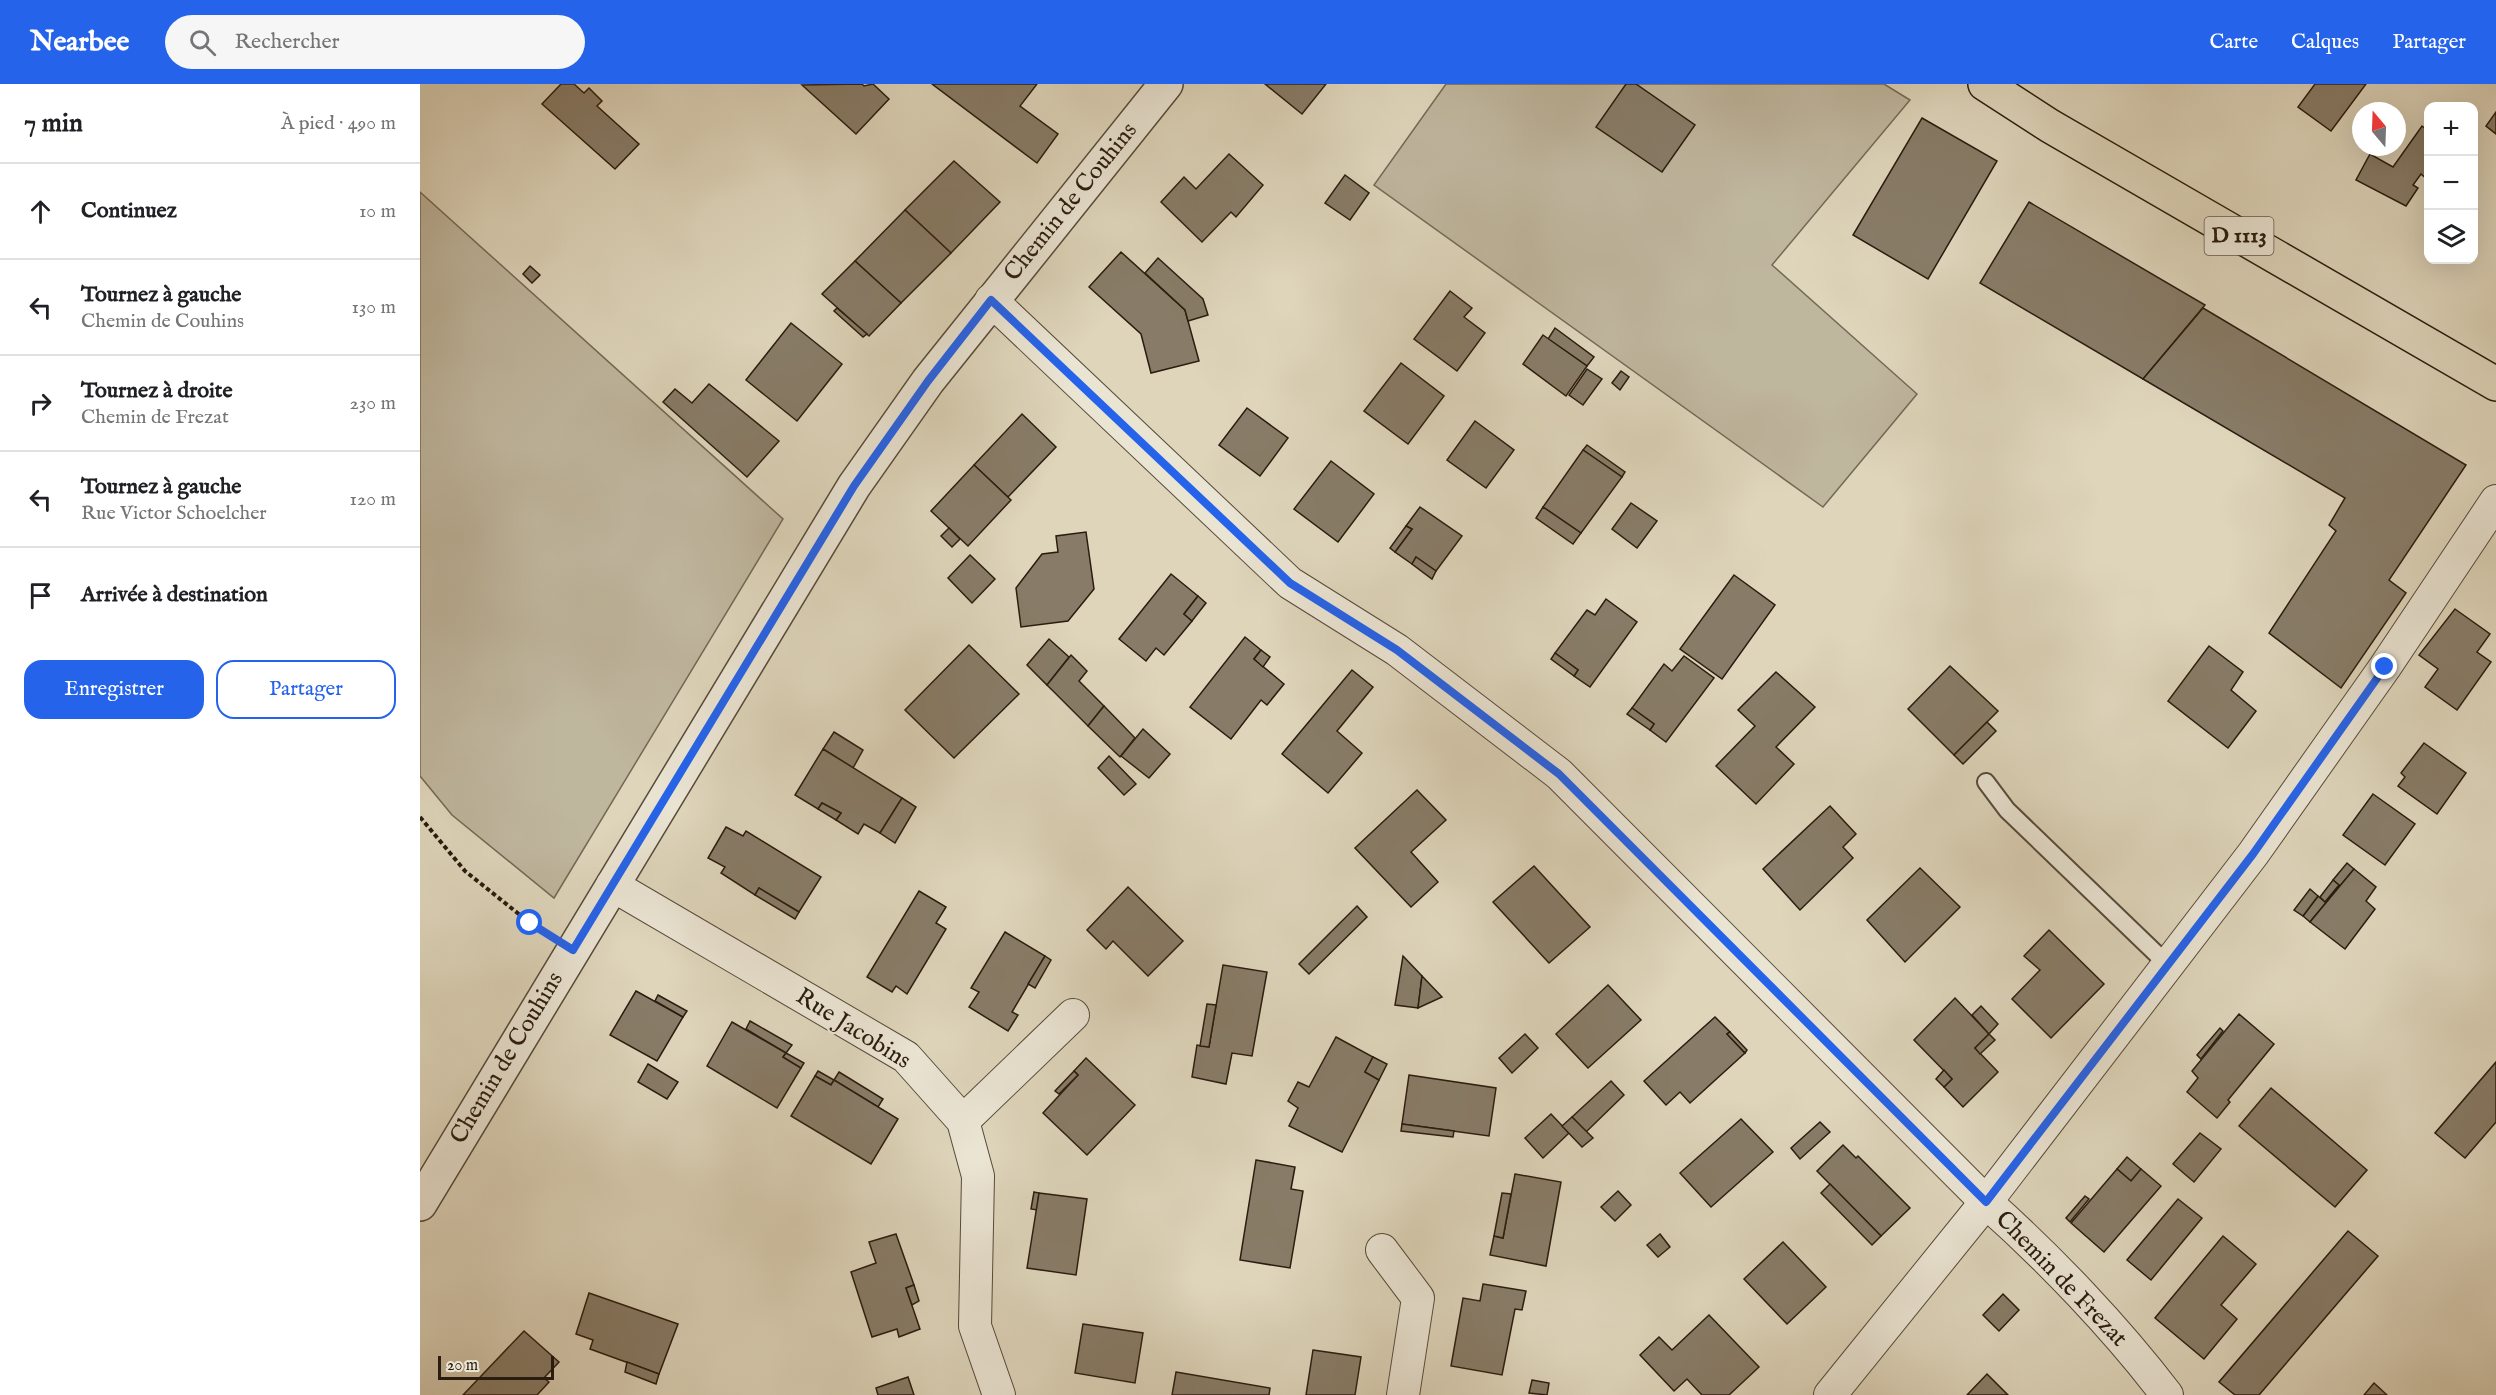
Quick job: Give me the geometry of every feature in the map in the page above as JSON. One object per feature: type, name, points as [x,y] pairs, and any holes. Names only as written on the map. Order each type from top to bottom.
[{"type":"main road","name":"D 1113","points":[[1985,84],[2050,126],[2496,384]]},
{"type":"street","name":"Chemin de Couhins","points":[[420,1204],[854,486],[928,381],[1166,84]]},
{"type":"street","name":"Chemin de Frezat","points":[[991,300],[1290,583],[1397,650],[1559,774],[1986,1202],[2033,1245],[2143,1363],[2167,1395]]},
{"type":"street","points":[[1830,1395],[1986,1202],[2280,816],[2385,667],[2496,501]]},
{"type":"street","name":"Rue Jacobins","points":[[612,885],[906,1057],[963,1121],[978,1176],[975,1326],[999,1395]]},
{"type":"street","points":[[963,1121],[1073,1015]]},
{"type":"street","points":[[1382,1250],[1418,1298],[1403,1395]]},
{"type":"lane","points":[[1986,782],[2007,810],[2168,964]]},
{"type":"path","points":[[420,817],[465,870],[530,923],[573,950]]},
{"type":"shaded area","points":[[1446,84],[1884,84],[1910,100],[1772,265],[1917,394],[1823,507],[1374,185]]},
{"type":"shaded area","points":[[420,192],[783,519],[554,898],[452,815],[420,776]]},
{"type":"building","points":[[561,84],[574,84],[584,93],[589,88],[602,101],[597,106],[639,144],[615,169],[542,104]]},
{"type":"building","points":[[862,84],[864,86],[873,84],[889,99],[856,134],[802,85]]},
{"type":"building","points":[[932,84],[1037,84],[1020,106],[1058,134],[1037,163]]},
{"type":"building","points":[[1265,84],[1326,84],[1302,114]]},
{"type":"building","points":[[1626,84],[1636,84],[1695,125],[1662,172],[1596,127]]},
{"type":"building","points":[[2315,84],[2366,84],[2331,131],[2298,107]]},
{"type":"building","points":[[2496,112],[2496,134],[2486,126]]},
{"type":"building","points":[[1922,118],[1997,161],[1928,279],[1853,235]]},
{"type":"building","points":[[2422,126],[2424,128],[2424,177],[2421,174],[2413,185],[2418,188],[2406,206],[2356,180],[2369,156],[2374,156],[2393,167],[2401,156],[2406,156],[2406,149]]},
{"type":"building","points":[[1229,154],[1263,185],[1236,217],[1231,212],[1202,242],[1161,202],[1184,177],[1196,189]]},
{"type":"building","points":[[954,161],[1000,202],[951,253],[905,210]]},
{"type":"building","points":[[1345,175],[1369,193],[1350,220],[1325,203]]},
{"type":"building","points":[[2029,202],[2205,305],[2143,379],[1980,283]]},
{"type":"building","points":[[905,210],[951,253],[901,303],[855,261]]},
{"type":"building","points":[[1121,252],[1185,310],[1199,361],[1151,373],[1141,334],[1089,287]]},
{"type":"building","points":[[1158,258],[1203,299],[1208,315],[1188,321],[1185,310],[1145,273]]},
{"type":"building","points":[[855,261],[901,303],[869,336],[822,294]]},
{"type":"building","points":[[530,266],[540,275],[532,283],[523,274]]},
{"type":"building","points":[[1450,291],[1472,308],[1464,317],[1485,333],[1457,371],[1414,339]]},
{"type":"building","points":[[837,308],[867,334],[863,337],[834,311]]},
{"type":"building","points":[[2203,308],[2466,465],[2389,580],[2406,593],[2341,688],[2269,633],[2336,531],[2329,525],[2345,498],[2143,379]]},
{"type":"building","points":[[791,323],[842,364],[797,421],[746,380]]},
{"type":"building","points":[[1555,328],[1594,357],[1587,366],[1548,339]]},
{"type":"building","points":[[1543,335],[1587,366],[1566,396],[1523,364]]},
{"type":"building","points":[[1401,363],[1444,396],[1408,444],[1364,411]]},
{"type":"building","points":[[1587,369],[1602,379],[1583,405],[1569,395]]},
{"type":"building","points":[[1621,371],[1629,377],[1620,390],[1612,383]]},
{"type":"building","points":[[709,384],[779,441],[747,477],[663,402],[675,389],[692,403]]},
{"type":"building","points":[[1247,408],[1288,438],[1260,476],[1219,445]]},
{"type":"building","points":[[1022,414],[1056,447],[1008,497],[974,465]]},
{"type":"building","points":[[1475,421],[1514,450],[1486,488],[1447,460]]},
{"type":"building","points":[[1587,445],[1625,472],[1622,477],[1583,450]]},
{"type":"building","points":[[1583,450],[1622,477],[1581,533],[1543,507]]},
{"type":"building","points":[[1331,461],[1374,494],[1338,542],[1294,509]]},
{"type":"building","points":[[974,465],[1011,500],[968,546],[931,511]]},
{"type":"building","points":[[1631,503],[1657,521],[1637,548],[1612,529]]},
{"type":"building","points":[[1420,507],[1462,536],[1436,571],[1416,557],[1412,564],[1395,552],[1412,529],[1406,526]]},
{"type":"building","points":[[1543,507],[1581,533],[1573,544],[1536,518]]},
{"type":"building","points":[[1406,526],[1412,529],[1395,552],[1390,548]]},
{"type":"building","points":[[949,528],[960,539],[952,547],[941,536]]},
{"type":"building","points":[[1086,532],[1094,589],[1068,621],[1021,627],[1016,588],[1042,554],[1058,552],[1056,536]]},
{"type":"building","points":[[970,555],[995,579],[972,603],[948,578]]},
{"type":"building","points":[[1416,557],[1436,571],[1432,579],[1412,564]]},
{"type":"building","points":[[1171,574],[1198,596],[1184,614],[1192,621],[1164,655],[1156,648],[1146,661],[1119,639]]},
{"type":"building","points":[[1734,575],[1775,605],[1722,679],[1680,649]]},
{"type":"building","points":[[1198,596],[1206,603],[1192,621],[1184,614]]},
{"type":"building","points":[[1606,599],[1637,622],[1590,687],[1574,676],[1578,670],[1555,653],[1587,610],[1595,615]]},
{"type":"building","points":[[2455,609],[2490,634],[2477,652],[2491,662],[2457,710],[2425,687],[2438,669],[2419,655]]},
{"type":"building","points":[[1245,637],[1261,650],[1254,659],[1284,684],[1267,705],[1261,700],[1231,739],[1190,707]]},
{"type":"building","points":[[1049,639],[1069,657],[1047,685],[1027,665]]},
{"type":"building","points":[[969,645],[1019,694],[954,758],[905,710]]},
{"type":"building","points":[[2209,646],[2243,672],[2231,690],[2256,711],[2228,748],[2168,701]]},
{"type":"building","points":[[1261,650],[1270,657],[1263,667],[1254,659]]},
{"type":"building","points":[[1555,653],[1578,670],[1574,676],[1551,659]]},
{"type":"building","points":[[1071,655],[1087,671],[1079,681],[1104,706],[1088,726],[1047,685]]},
{"type":"building","points":[[1684,656],[1714,678],[1666,742],[1650,730],[1654,724],[1632,708],[1664,664],[1672,671]]},
{"type":"building","points":[[1950,666],[1998,711],[1954,755],[1908,709]]},
{"type":"building","points":[[1352,670],[1373,687],[1337,731],[1362,753],[1328,793],[1282,754]]},
{"type":"building","points":[[1776,672],[1815,707],[1776,747],[1794,764],[1756,804],[1716,766],[1755,726],[1738,710]]},
{"type":"building","points":[[1104,706],[1135,738],[1120,757],[1088,726]]},
{"type":"building","points":[[1632,708],[1654,724],[1650,730],[1627,714]]},
{"type":"building","points":[[1987,722],[1996,731],[1963,764],[1954,755]]},
{"type":"building","points":[[1143,729],[1170,754],[1149,778],[1121,756]]},
{"type":"building","points":[[834,732],[863,750],[853,768],[823,749]]},
{"type":"building","points":[[2424,743],[2466,773],[2437,814],[2398,786],[2405,777],[2401,773]]},
{"type":"building","points":[[823,749],[902,798],[880,833],[864,824],[858,834],[836,820],[841,813],[822,803],[818,809],[795,795]]},
{"type":"building","points":[[1109,756],[1136,784],[1124,795],[1098,768]]},
{"type":"building","points":[[1417,790],[1446,820],[1411,852],[1438,882],[1411,907],[1355,848]]},
{"type":"building","points":[[2373,794],[2415,824],[2385,865],[2343,835]]},
{"type":"building","points":[[902,798],[916,807],[895,843],[880,833]]},
{"type":"building","points":[[822,803],[841,813],[836,820],[818,809]]},
{"type":"building","points":[[1830,806],[1856,834],[1843,847],[1853,858],[1800,910],[1763,869]]},
{"type":"building","points":[[726,827],[743,836],[746,831],[821,877],[799,912],[759,888],[755,895],[721,873],[725,867],[708,858]]},
{"type":"building","points":[[2347,863],[2354,869],[2310,922],[2303,916],[2318,896],[2325,902],[2339,885],[2333,880]]},
{"type":"building","points":[[1534,866],[1590,927],[1549,963],[1493,902]]},
{"type":"building","points":[[1920,868],[1960,907],[1905,962],[1867,920]]},
{"type":"building","points":[[2354,869],[2376,887],[2366,901],[2375,909],[2345,949],[2310,922]]},
{"type":"building","points":[[2333,880],[2339,885],[2325,902],[2320,897]]},
{"type":"building","points":[[1128,887],[1183,941],[1148,976],[1113,941],[1106,949],[1087,930]]},
{"type":"building","points":[[759,888],[799,912],[795,919],[755,895]]},
{"type":"building","points":[[2310,889],[2318,896],[2303,916],[2294,910]]},
{"type":"building","points":[[919,891],[946,907],[936,923],[946,929],[907,994],[896,986],[892,992],[867,977]]},
{"type":"building","points":[[1357,906],[1367,917],[1309,974],[1299,964]]},
{"type":"building","points":[[2049,930],[2104,984],[2051,1038],[2012,999],[2040,970],[2024,956]]},
{"type":"building","points":[[1005,932],[1045,956],[1012,1012],[1018,1015],[1008,1031],[969,1007],[979,992],[971,988]]},
{"type":"building","points":[[1045,956],[1051,960],[1035,988],[1028,984]]},
{"type":"building","points":[[1403,956],[1422,976],[1418,1008],[1395,1005]]},
{"type":"building","points":[[1223,965],[1267,972],[1252,1056],[1232,1053],[1226,1084],[1192,1077],[1197,1045],[1209,1047]]},
{"type":"building","points":[[1422,976],[1442,997],[1418,1008]]},
{"type":"building","points":[[1608,985],[1641,1020],[1588,1068],[1556,1034]]},
{"type":"building","points":[[636,991],[683,1017],[657,1061],[610,1035]]},
{"type":"building","points":[[658,995],[687,1011],[683,1017],[655,1001]]},
{"type":"building","points":[[1955,998],[1989,1034],[1975,1048],[1998,1072],[1963,1107],[1944,1087],[1952,1079],[1914,1040]]},
{"type":"building","points":[[1207,1004],[1216,1005],[1209,1047],[1200,1046]]},
{"type":"building","points":[[1981,1006],[1998,1024],[1989,1034],[1972,1015]]},
{"type":"building","points":[[2239,1014],[2274,1044],[2228,1100],[2230,1102],[2217,1118],[2187,1092],[2198,1078],[2192,1071]]},
{"type":"building","points":[[1715,1017],[1730,1032],[1727,1034],[1745,1053],[1690,1103],[1680,1092],[1666,1105],[1644,1081]]},
{"type":"building","points":[[750,1021],[792,1045],[786,1053],[746,1029]]},
{"type":"building","points":[[732,1022],[786,1053],[783,1057],[801,1068],[777,1108],[707,1066]]},
{"type":"building","points":[[2220,1028],[2223,1031],[2201,1059],[2197,1055]]},
{"type":"building","points":[[1730,1032],[1747,1050],[1745,1053],[1727,1034]]},
{"type":"building","points":[[1525,1034],[1538,1048],[1512,1073],[1499,1058]]},
{"type":"building","points":[[1989,1034],[1995,1040],[1980,1054],[1975,1048]]},
{"type":"building","points":[[1336,1037],[1373,1057],[1365,1072],[1379,1080],[1342,1152],[1289,1126],[1298,1108],[1288,1101],[1298,1082],[1309,1087]]},
{"type":"building","points":[[786,1053],[804,1063],[801,1068],[783,1057]]},
{"type":"building","points":[[1373,1057],[1387,1064],[1379,1080],[1365,1072]]},
{"type":"building","points":[[1086,1058],[1135,1105],[1087,1155],[1043,1113],[1078,1075],[1074,1071]]},
{"type":"building","points":[[2496,1062],[2496,1122],[2465,1158],[2435,1133]]},
{"type":"building","points":[[648,1064],[678,1082],[667,1099],[638,1082]]},
{"type":"building","points":[[1944,1070],[1952,1079],[1944,1087],[1936,1079]]},
{"type":"building","points":[[818,1071],[834,1080],[831,1085],[815,1076]]},
{"type":"building","points":[[1074,1071],[1078,1075],[1059,1094],[1055,1091]]},
{"type":"building","points":[[839,1072],[883,1099],[878,1107],[834,1080]]},
{"type":"building","points":[[1409,1075],[1496,1088],[1489,1136],[1402,1124]]},
{"type":"building","points":[[815,1076],[831,1085],[834,1080],[898,1119],[871,1164],[791,1116]]},
{"type":"building","points":[[1611,1081],[1624,1095],[1586,1132],[1572,1117]]},
{"type":"building","points":[[2271,1088],[2367,1170],[2335,1207],[2239,1126]]},
{"type":"building","points":[[1551,1114],[1569,1133],[1543,1158],[1525,1138]]},
{"type":"building","points":[[1572,1117],[1593,1138],[1582,1147],[1562,1126]]},
{"type":"building","points":[[1741,1119],[1773,1152],[1711,1207],[1680,1173]]},
{"type":"building","points":[[1820,1122],[1830,1132],[1800,1159],[1791,1148]]},
{"type":"building","points":[[1402,1124],[1454,1131],[1453,1137],[1401,1131]]},
{"type":"building","points":[[2200,1133],[2221,1149],[2194,1182],[2173,1164]]},
{"type":"building","points":[[1843,1145],[1856,1158],[1858,1156],[1910,1208],[1881,1236],[1817,1171]]},
{"type":"building","points":[[2127,1157],[2141,1169],[2131,1181],[2117,1169]]},
{"type":"building","points":[[1256,1160],[1295,1167],[1291,1189],[1303,1191],[1290,1268],[1240,1260]]},
{"type":"building","points":[[2117,1169],[2131,1181],[2141,1169],[2161,1186],[2104,1252],[2071,1223]]},
{"type":"building","points":[[1515,1174],[1561,1182],[1546,1266],[1490,1255],[1494,1236],[1503,1238]]},
{"type":"building","points":[[1830,1184],[1881,1236],[1872,1245],[1821,1193]]},
{"type":"building","points":[[1618,1191],[1631,1205],[1615,1221],[1601,1207]]},
{"type":"building","points":[[1034,1192],[1039,1193],[1037,1210],[1031,1209]]},
{"type":"building","points":[[1039,1193],[1087,1199],[1076,1275],[1027,1268]]},
{"type":"building","points":[[1502,1193],[1511,1194],[1503,1238],[1494,1236]]},
{"type":"building","points":[[2085,1196],[2089,1199],[2070,1222],[2066,1218]]},
{"type":"building","points":[[2178,1199],[2202,1218],[2151,1280],[2127,1260]]},
{"type":"building","points":[[2348,1231],[2378,1256],[2259,1395],[2235,1395],[2219,1382]]},
{"type":"building","points":[[896,1234],[914,1285],[906,1288],[920,1329],[899,1337],[897,1329],[872,1337],[851,1272],[876,1263],[869,1242]]},
{"type":"building","points":[[1660,1234],[1670,1247],[1658,1257],[1647,1245]]},
{"type":"building","points":[[2223,1236],[2256,1264],[2221,1305],[2237,1319],[2204,1359],[2155,1318]]},
{"type":"building","points":[[1783,1242],[1826,1287],[1787,1324],[1744,1279]]},
{"type":"building","points":[[1483,1284],[1526,1291],[1522,1310],[1515,1309],[1502,1375],[1451,1366],[1463,1298],[1480,1301]]},
{"type":"building","points":[[914,1285],[919,1301],[912,1305],[906,1288]]},
{"type":"building","points":[[589,1293],[678,1324],[659,1374],[590,1349],[593,1340],[576,1334]]},
{"type":"building","points":[[2003,1294],[2019,1310],[1999,1331],[1983,1315]]},
{"type":"building","points":[[1709,1315],[1759,1367],[1729,1395],[1702,1395],[1687,1379],[1674,1391],[1640,1355],[1659,1337],[1672,1350]]},
{"type":"building","points":[[1083,1324],[1143,1333],[1135,1383],[1075,1373]]},
{"type":"building","points":[[524,1331],[559,1362],[544,1378],[549,1382],[537,1395],[463,1395]]},
{"type":"building","points":[[1313,1350],[1361,1357],[1355,1395],[1306,1395]]},
{"type":"building","points":[[627,1362],[659,1374],[656,1384],[625,1372]]},
{"type":"building","points":[[1176,1372],[1270,1388],[1269,1395],[1172,1395]]},
{"type":"building","points":[[1987,1374],[2008,1395],[1967,1395]]},
{"type":"building","points":[[908,1377],[914,1395],[878,1395],[876,1388]]},
{"type":"building","points":[[1532,1380],[1549,1383],[1547,1395],[1529,1393]]},
{"type":"building","points":[[2374,1383],[2387,1395],[2364,1395]]},
{"type":"route","points":[[530,923],[573,950],[854,486],[928,381],[991,300],[1290,583],[1397,650],[1559,774],[1986,1202],[2253,854],[2385,667]]}]
